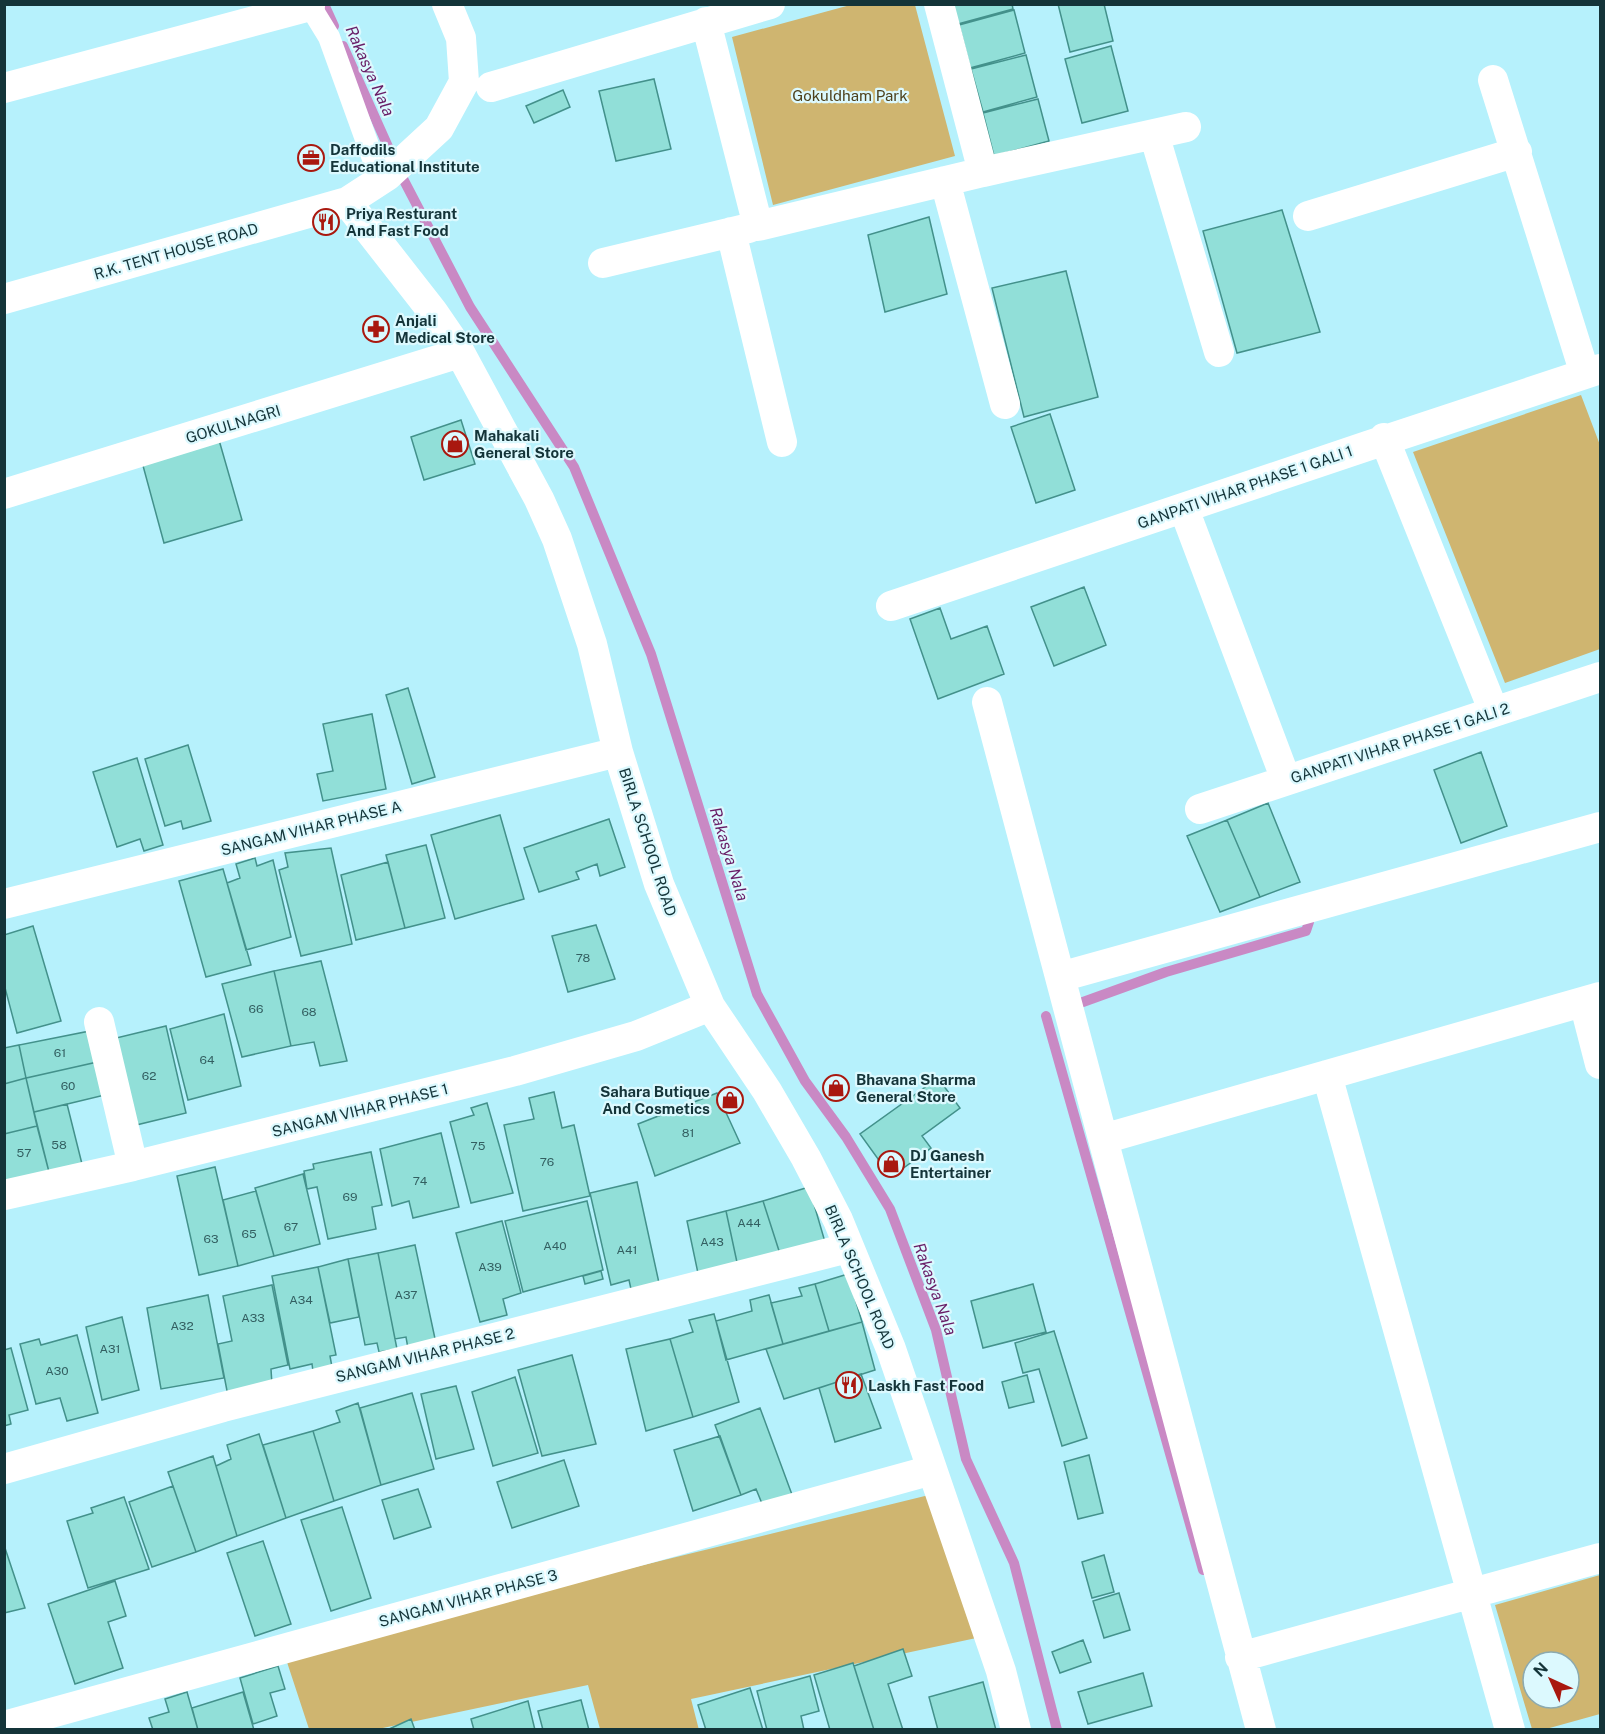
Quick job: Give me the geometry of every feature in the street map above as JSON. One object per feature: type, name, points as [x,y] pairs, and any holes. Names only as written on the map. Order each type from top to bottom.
[{"type":"street","points":[[347,202],[384,178],[439,128],[464,82],[461,38],[447,4]]},
{"type":"street","points":[[491,87],[770,4]]},
{"type":"street","points":[[939,4],[983,172]]},
{"type":"street","points":[[4,88],[310,6],[329,37],[384,178]]},
{"type":"street","points":[[705,22],[782,441]]},
{"type":"street","points":[[1492,80],[1596,373]]},
{"type":"street","points":[[603,263],[983,172],[1186,127]]},
{"type":"street","points":[[1154,134],[1219,352]]},
{"type":"street","points":[[1308,216],[1517,152]]},
{"type":"street","points":[[945,181],[1005,404]]},
{"type":"street","name":"R.K. TENT HOUSE ROAD","points":[[4,299],[347,202]]},
{"type":"street","name":"BIRLA SCHOOL ROAD","points":[[347,202],[433,312],[460,353],[539,499],[557,539],[592,644],[618,752],[659,884],[710,1006],[766,1091],[806,1158],[838,1220],[891,1349],[1001,1671],[1016,1730]]},
{"type":"street","name":"GOKULNAGRI","points":[[4,494],[460,353]]},
{"type":"street","name":"GANPATI VIHAR PHASE 1 GALI 1","points":[[891,606],[1184,509],[1384,438],[1596,373]]},
{"type":"street","points":[[1384,438],[1494,712]]},
{"type":"street","points":[[1184,509],[1286,780]]},
{"type":"street","name":"GANPATI VIHAR PHASE 1 GALI 2","points":[[1200,809],[1600,677]]},
{"type":"street","points":[[987,702],[1261,1730]]},
{"type":"street","name":"SANGAM VIHAR PHASE A","points":[[4,904],[618,752]]},
{"type":"street","points":[[1060,977],[1600,827]]},
{"type":"street","points":[[1103,1139],[1592,999],[1600,1064]]},
{"type":"street","name":"SANGAM VIHAR PHASE 1","points":[[4,1195],[134,1166],[515,1071],[636,1036],[710,1006]]},
{"type":"street","points":[[99,1022],[134,1166]]},
{"type":"street","points":[[1327,1075],[1510,1730]]},
{"type":"street","name":"SANGAM VIHAR PHASE 2","points":[[4,1469],[234,1404],[848,1248]]},
{"type":"street","name":"SANGAM VIHAR PHASE 3","points":[[4,1726],[932,1470]]},
{"type":"street","points":[[1240,1657],[1600,1558]]},
{"type":"green space","name":"Gokuldham Park","points":[[854,4],[915,5],[955,156],[773,205],[732,37]]},
{"type":"green space","points":[[1581,395],[1600,445],[1600,649],[1505,683],[1413,452]]},
{"type":"green space","points":[[929,1495],[981,1637],[691,1699],[699,1730],[600,1729],[588,1685],[378,1729],[309,1729],[284,1653]]},
{"type":"green space","points":[[1600,1575],[1600,1714],[1546,1729],[1532,1729],[1526,1710],[1581,1710],[1581,1650],[1521,1650],[1521,1692],[1495,1605]]},
{"type":"building","points":[[953,4],[1012,4],[1013,9],[958,24]]},
{"type":"building","points":[[1058,4],[1104,4],[1113,41],[1070,52]]},
{"type":"building","points":[[1014,10],[1025,53],[970,68],[959,25]]},
{"type":"building","points":[[1111,46],[1128,111],[1082,123],[1065,59]]},
{"type":"building","points":[[1026,55],[1037,97],[983,112],[971,69]]},
{"type":"building","points":[[654,79],[671,149],[616,161],[599,91]]},
{"type":"building","points":[[563,90],[570,107],[534,123],[526,106]]},
{"type":"building","points":[[1038,99],[1049,141],[994,156],[983,113]]},
{"type":"building","points":[[1282,210],[1320,332],[1237,353],[1203,231]]},
{"type":"building","points":[[929,217],[947,294],[885,312],[868,235]]},
{"type":"building","points":[[1066,271],[1098,397],[1024,417],[992,288]]},
{"type":"building","points":[[1050,414],[1075,490],[1036,503],[1011,427]]},
{"type":"building","points":[[461,420],[475,464],[424,480],[411,437]]},
{"type":"building","points":[[219,440],[242,520],[164,543],[142,462]]},
{"type":"building","points":[[1084,587],[1106,645],[1054,666],[1031,607]]},
{"type":"building","points":[[940,608],[951,639],[987,626],[1004,674],[938,699],[910,619]]},
{"type":"building","points":[[408,688],[435,777],[412,784],[386,695]]},
{"type":"building","points":[[372,714],[386,789],[323,801],[317,774],[333,771],[323,724]]},
{"type":"building","points":[[188,745],[211,821],[183,829],[181,821],[165,826],[145,759]]},
{"type":"building","points":[[1481,752],[1507,826],[1461,843],[1434,770]]},
{"type":"building","points":[[137,758],[163,845],[144,851],[140,839],[117,847],[93,772]]},
{"type":"building","points":[[1268,803],[1300,882],[1260,897],[1227,820]]},
{"type":"building","points":[[500,815],[524,899],[455,919],[431,835]]},
{"type":"building","points":[[609,819],[625,867],[600,876],[597,864],[576,872],[579,879],[539,892],[524,848]]},
{"type":"building","points":[[1227,820],[1260,897],[1220,912],[1187,836]]},
{"type":"building","points":[[426,845],[445,918],[405,928],[386,855]]},
{"type":"building","points":[[331,848],[352,944],[301,956],[279,870],[288,867],[285,853]]},
{"type":"building","points":[[255,858],[257,866],[273,860],[291,937],[246,950],[227,883],[240,878],[236,864]]},
{"type":"building","points":[[388,862],[405,928],[356,940],[341,875]]},
{"type":"building","points":[[223,869],[251,965],[206,977],[179,881]]},
{"type":"building","points":[[596,925],[615,979],[568,992],[552,936]]},
{"type":"building","points":[[33,926],[61,1021],[17,1033],[4,984],[4,935]]},
{"type":"building","points":[[321,961],[347,1061],[320,1066],[314,1042],[291,1046],[274,971]]},
{"type":"building","points":[[274,971],[291,1046],[242,1057],[222,984]]},
{"type":"building","points":[[224,1014],[241,1086],[188,1100],[170,1029]]},
{"type":"building","points":[[166,1026],[186,1113],[132,1126],[112,1039]]},
{"type":"building","points":[[95,1030],[102,1061],[26,1078],[19,1045]]},
{"type":"building","points":[[19,1045],[26,1078],[4,1084],[4,1048]]},
{"type":"building","points":[[102,1061],[109,1094],[34,1112],[26,1078]]},
{"type":"building","points":[[26,1078],[37,1126],[4,1134],[4,1084]]},
{"type":"building","points":[[938,1078],[960,1108],[922,1136],[931,1148],[891,1177],[860,1134]]},
{"type":"building","points":[[554,1092],[562,1128],[574,1125],[590,1196],[523,1211],[504,1125],[534,1119],[529,1098]]},
{"type":"building","points":[[717,1093],[740,1143],[655,1176],[638,1124]]},
{"type":"building","points":[[487,1103],[513,1193],[471,1203],[450,1122],[474,1115],[471,1108]]},
{"type":"building","points":[[67,1104],[82,1164],[49,1172],[34,1112]]},
{"type":"building","points":[[37,1126],[49,1172],[4,1184],[4,1134]]},
{"type":"building","points":[[441,1133],[459,1207],[413,1218],[409,1201],[392,1206],[380,1149]]},
{"type":"building","points":[[371,1152],[382,1205],[372,1207],[376,1229],[328,1239],[317,1187],[307,1189],[304,1171],[314,1169],[313,1164]]},
{"type":"building","points":[[215,1167],[238,1266],[199,1275],[177,1176]]},
{"type":"building","points":[[303,1174],[320,1244],[274,1256],[255,1188]]},
{"type":"building","points":[[637,1182],[659,1283],[631,1289],[629,1280],[611,1285],[590,1193]]},
{"type":"building","points":[[809,1187],[825,1242],[781,1257],[763,1201]]},
{"type":"building","points":[[256,1191],[274,1256],[238,1266],[223,1200]]},
{"type":"building","points":[[587,1201],[603,1270],[523,1292],[505,1221]]},
{"type":"building","points":[[763,1201],[781,1257],[738,1267],[726,1211]]},
{"type":"building","points":[[726,1211],[738,1267],[699,1278],[687,1221]]},
{"type":"building","points":[[502,1221],[521,1293],[503,1299],[507,1315],[480,1322],[456,1233]]},
{"type":"building","points":[[415,1245],[437,1348],[409,1354],[406,1337],[395,1339],[378,1253]]},
{"type":"building","points":[[378,1253],[397,1349],[379,1352],[377,1343],[365,1345],[348,1259]]},
{"type":"building","points":[[348,1259],[359,1317],[330,1323],[318,1267]]},
{"type":"building","points":[[318,1267],[336,1355],[330,1356],[332,1367],[313,1371],[312,1364],[290,1369],[272,1276]]},
{"type":"building","points":[[601,1271],[603,1279],[585,1284],[583,1276]]},
{"type":"building","points":[[848,1274],[862,1322],[829,1331],[815,1284]]},
{"type":"building","points":[[815,1284],[829,1331],[783,1344],[771,1303],[802,1296],[799,1288]]},
{"type":"building","points":[[1033,1284],[1046,1332],[983,1348],[971,1301]]},
{"type":"building","points":[[272,1285],[288,1365],[271,1369],[272,1385],[228,1396],[218,1344],[232,1341],[223,1296]]},
{"type":"building","points":[[208,1295],[224,1378],[161,1389],[147,1308]]},
{"type":"building","points":[[769,1295],[783,1344],[726,1360],[716,1321],[752,1311],[750,1300]]},
{"type":"building","points":[[714,1314],[739,1402],[693,1417],[670,1339],[693,1332],[689,1320]]},
{"type":"building","points":[[122,1317],[139,1390],[102,1400],[86,1327]]},
{"type":"building","points":[[862,1322],[875,1370],[784,1399],[766,1349]]},
{"type":"building","points":[[1054,1331],[1087,1438],[1062,1446],[1039,1369],[1023,1373],[1015,1343]]},
{"type":"building","points":[[77,1335],[98,1413],[67,1421],[60,1398],[36,1404],[20,1344],[39,1339],[41,1345]]},
{"type":"building","points":[[670,1339],[693,1417],[646,1431],[626,1349]]},
{"type":"building","points":[[11,1348],[28,1410],[9,1415],[11,1424],[4,1426],[4,1350]]},
{"type":"building","points":[[572,1355],[596,1444],[542,1456],[518,1370]]},
{"type":"building","points":[[861,1374],[881,1428],[835,1442],[819,1388]]},
{"type":"building","points":[[1027,1375],[1034,1402],[1009,1408],[1002,1382]]},
{"type":"building","points":[[515,1377],[538,1453],[493,1466],[472,1392]]},
{"type":"building","points":[[456,1386],[474,1449],[436,1459],[421,1394]]},
{"type":"building","points":[[412,1393],[434,1469],[381,1485],[360,1408]]},
{"type":"building","points":[[358,1403],[381,1485],[334,1501],[313,1431],[340,1422],[336,1411]]},
{"type":"building","points":[[760,1408],[794,1500],[765,1511],[756,1489],[741,1495],[715,1425]]},
{"type":"building","points":[[313,1431],[334,1501],[286,1518],[263,1445]]},
{"type":"building","points":[[259,1434],[286,1518],[237,1536],[216,1466],[231,1459],[227,1445]]},
{"type":"building","points":[[720,1436],[741,1495],[693,1511],[674,1450]]},
{"type":"building","points":[[1089,1455],[1103,1513],[1078,1519],[1064,1462]]},
{"type":"building","points":[[213,1456],[237,1536],[196,1552],[168,1472]]},
{"type":"building","points":[[564,1460],[579,1506],[512,1528],[497,1482]]},
{"type":"building","points":[[173,1486],[196,1552],[152,1567],[129,1502]]},
{"type":"building","points":[[418,1489],[431,1527],[394,1539],[382,1500]]},
{"type":"building","points":[[124,1497],[149,1569],[88,1588],[67,1521],[93,1513],[91,1508]]},
{"type":"building","points":[[342,1507],[371,1598],[331,1611],[301,1520]]},
{"type":"building","points":[[263,1541],[291,1624],[255,1636],[227,1553]]},
{"type":"building","points":[[4,1545],[25,1608],[4,1613]]},
{"type":"building","points":[[1104,1555],[1114,1592],[1092,1598],[1082,1562]]},
{"type":"building","points":[[115,1581],[126,1616],[108,1622],[123,1668],[75,1684],[48,1604]]},
{"type":"building","points":[[1119,1593],[1130,1630],[1104,1638],[1093,1601]]},
{"type":"building","points":[[1083,1640],[1091,1662],[1060,1673],[1052,1652]]},
{"type":"building","points":[[903,1649],[912,1676],[888,1684],[903,1730],[874,1730],[854,1666]]},
{"type":"building","points":[[853,1663],[874,1730],[830,1730],[814,1675]]},
{"type":"building","points":[[278,1666],[285,1689],[270,1693],[277,1716],[253,1724],[240,1678]]},
{"type":"building","points":[[1143,1673],[1152,1706],[1088,1724],[1078,1692]]},
{"type":"building","points":[[810,1676],[819,1711],[801,1716],[804,1730],[767,1730],[757,1691]]},
{"type":"building","points":[[983,1682],[996,1730],[938,1730],[929,1697]]},
{"type":"building","points":[[750,1688],[763,1730],[706,1730],[698,1705]]},
{"type":"building","points":[[187,1692],[198,1730],[153,1730],[149,1718],[169,1712],[165,1699]]},
{"type":"building","points":[[243,1692],[254,1730],[198,1730],[192,1708]]},
{"type":"building","points":[[581,1700],[589,1730],[543,1730],[538,1711]]},
{"type":"building","points":[[528,1701],[535,1730],[474,1730],[471,1719]]},
{"type":"building","points":[[411,1719],[415,1730],[387,1730]]},
{"type":"waterway","name":"Rakasya Nala","points":[[324,4],[334,26]]},
{"type":"waterway","name":"Rakasya Nala","points":[[343,46],[398,169],[470,307],[574,467],[651,654],[757,994],[805,1081],[846,1137],[890,1209],[936,1330],[966,1459],[1014,1563],[1057,1730]]},
{"type":"waterway","points":[[1083,1002],[1166,972],[1306,931],[1309,922]]},
{"type":"waterway","points":[[1046,1016],[1203,1570]]},
{"type":"place","name":"Daffodils Educational Institute","points":[[311,158]]},
{"type":"place","name":"Priya Resturant And Fast Food","points":[[326,222]]},
{"type":"place","name":"Anjali Medical Store","points":[[376,329]]},
{"type":"place","name":"Mahakali General Store","points":[[455,444]]},
{"type":"place","name":"Bhavana Sharma General Store","points":[[836,1088]]},
{"type":"place","name":"Sahara Butique And Cosmetics","points":[[730,1100]]},
{"type":"place","name":"DJ Ganesh Entertainer","points":[[891,1164]]},
{"type":"place","name":"Laskh Fast Food","points":[[849,1385]]}]
